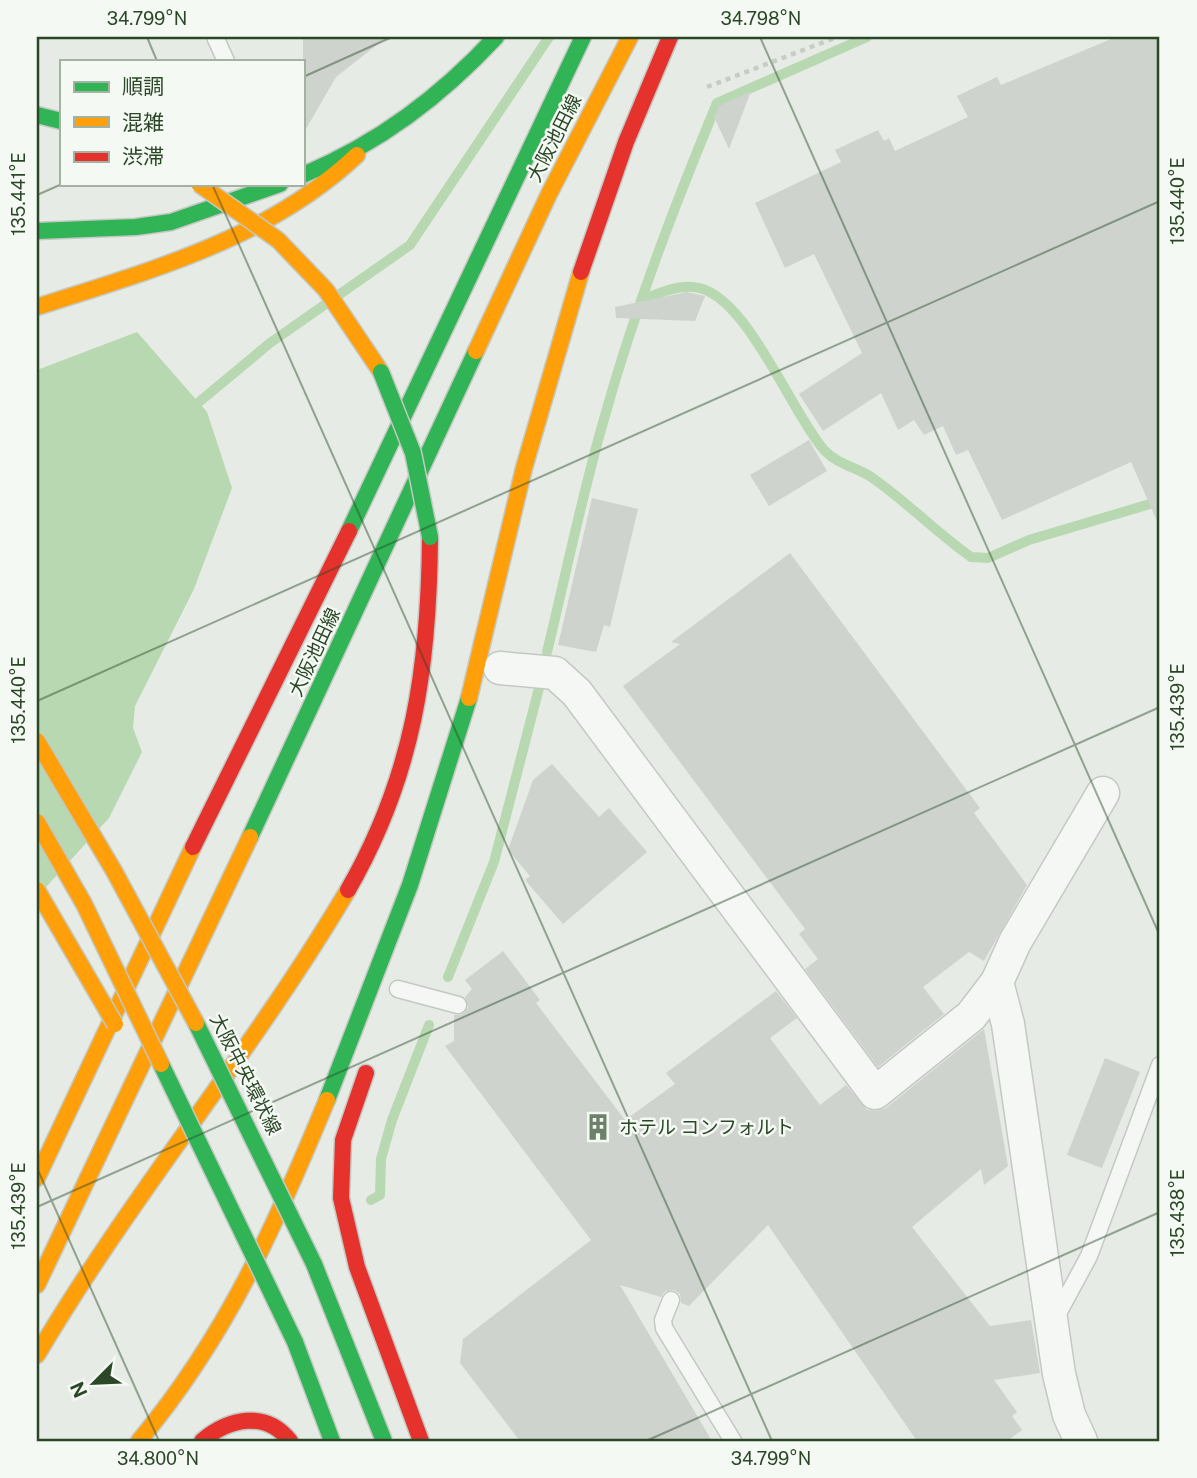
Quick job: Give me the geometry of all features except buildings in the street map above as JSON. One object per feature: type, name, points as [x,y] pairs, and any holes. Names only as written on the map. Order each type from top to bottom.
[{"type":"main road","points":[[37,307],[188,257],[235,236],[310,195],[341,173],[361,150],[440,92],[496,37]]},
{"type":"main road","name":"大阪池田線","points":[[37,1178],[98,1054],[175,883],[343,538],[370,489],[583,37]]},
{"type":"main road","name":"大阪池田線","points":[[37,1285],[210,923],[549,194],[630,37]]},
{"type":"main road","points":[[139,1441],[192,1375],[224,1326],[270,1241],[367,1009],[412,883],[478,665],[523,470],[565,321],[627,139],[670,37]]},
{"type":"main road","points":[[37,115],[60,121]]},
{"type":"main road","points":[[304,175],[361,150]]},
{"type":"main road","points":[[37,1355],[68,1301],[138,1193],[305,960],[377,836],[403,769],[423,676],[430,594],[430,537],[421,479],[404,422],[381,372],[357,332],[326,290],[278,240],[202,186]]},
{"type":"main road","points":[[37,232],[84,231],[171,222],[274,186]]},
{"type":"main road","points":[[276,641],[343,538]]},
{"type":"main road","name":"大阪中央環状線","points":[[37,741],[135,908],[289,1205],[333,1306],[384,1441]]},
{"type":"main road","points":[[37,822],[84,904],[295,1342],[332,1441]]},
{"type":"main road","points":[[37,890],[151,1088]]},
{"type":"main road","points":[[89,1022],[148,890]]},
{"type":"main road","points":[[374,1051],[348,1119],[341,1149],[339,1184],[342,1216],[350,1249],[421,1441]]},
{"type":"main road","points":[[171,1124],[230,1241],[295,1342]]},
{"type":"main road","points":[[202,1441],[220,1428],[243,1419],[269,1424],[281,1430],[290,1441]]},
{"type":"street","points":[[500,667],[547,670],[565,680],[578,693],[875,1093],[971,1016],[998,982],[1015,942],[1103,793]]},
{"type":"street","points":[[998,982],[1008,1024],[1064,1397],[1081,1441]]},
{"type":"lane","points":[[215,37],[226,60]]},
{"type":"lane","points":[[398,990],[458,1005]]},
{"type":"lane","points":[[1052,1325],[1089,1256],[1160,1065]]},
{"type":"lane","points":[[671,1300],[663,1320],[664,1328],[733,1441]]},
{"type":"path","points":[[707,87],[837,37]]},
{"type":"shaded area","points":[[137,332],[207,412],[232,488],[194,589],[135,706],[133,728],[142,752],[109,818],[37,897],[37,370]]},
{"type":"waterway","points":[[199,402],[270,343],[410,245],[549,37]]},
{"type":"waterway","points":[[547,652],[588,476],[628,339],[685,181],[717,103],[867,37]]},
{"type":"waterway","points":[[642,300],[680,287],[693,287],[712,293],[731,308],[748,330],[824,450],[836,460],[874,479],[971,557],[988,558],[1029,540],[1160,501]]},
{"type":"waterway","points":[[448,977],[494,862],[539,688]]},
{"type":"waterway","points":[[371,1200],[380,1195],[381,1159],[392,1120],[429,1025]]},
{"type":"traffic: fast","points":[[304,175],[357,148],[407,116],[453,79],[496,37]]},
{"type":"traffic: fast","points":[[349,531],[583,37]]},
{"type":"traffic: fast","points":[[37,115],[60,121]]},
{"type":"traffic: fast","points":[[37,231],[136,227],[171,222],[274,186]]},
{"type":"traffic: fast","points":[[250,837],[476,351]]},
{"type":"traffic: fast","points":[[381,372],[413,453],[430,537]]},
{"type":"traffic: fast","points":[[327,1100],[410,885],[469,698]]},
{"type":"traffic: fast","points":[[196,1023],[314,1264],[384,1441]]},
{"type":"traffic: fast","points":[[161,1064],[295,1342]]},
{"type":"traffic: fast","points":[[295,1342],[332,1441]]},
{"type":"traffic: slow","points":[[476,351],[549,194],[630,37]]},
{"type":"traffic: slow","points":[[37,307],[165,265],[247,230],[322,184],[357,155]]},
{"type":"traffic: slow","points":[[202,186],[278,240]]},
{"type":"traffic: slow","points":[[278,240],[326,290],[381,372]]},
{"type":"traffic: slow","points":[[469,698],[524,468],[581,272]]},
{"type":"traffic: slow","points":[[37,741],[114,871],[196,1023]]},
{"type":"traffic: slow","points":[[37,822],[84,904],[161,1064]]},
{"type":"traffic: slow","points":[[37,1285],[250,837]]},
{"type":"traffic: slow","points":[[37,1178],[193,847]]},
{"type":"traffic: slow","points":[[37,890],[115,1024]]},
{"type":"traffic: slow","points":[[37,1355],[112,1237],[273,1008],[348,890]]},
{"type":"traffic: slow","points":[[139,1441],[199,1360],[247,1278],[327,1100]]},
{"type":"traffic: jam","points":[[581,272],[626,142],[670,37]]},
{"type":"traffic: jam","points":[[193,847],[349,531]]},
{"type":"traffic: jam","points":[[348,890],[389,805],[413,719],[426,631],[430,537]]},
{"type":"traffic: jam","points":[[366,1073],[343,1140],[341,1198],[357,1267],[421,1441]]},
{"type":"traffic: jam","points":[[202,1441],[224,1427],[247,1421],[270,1425],[290,1441]]},
{"type":"place","name":"ホテル コンフォルト","points":[[598,1127]]}]
